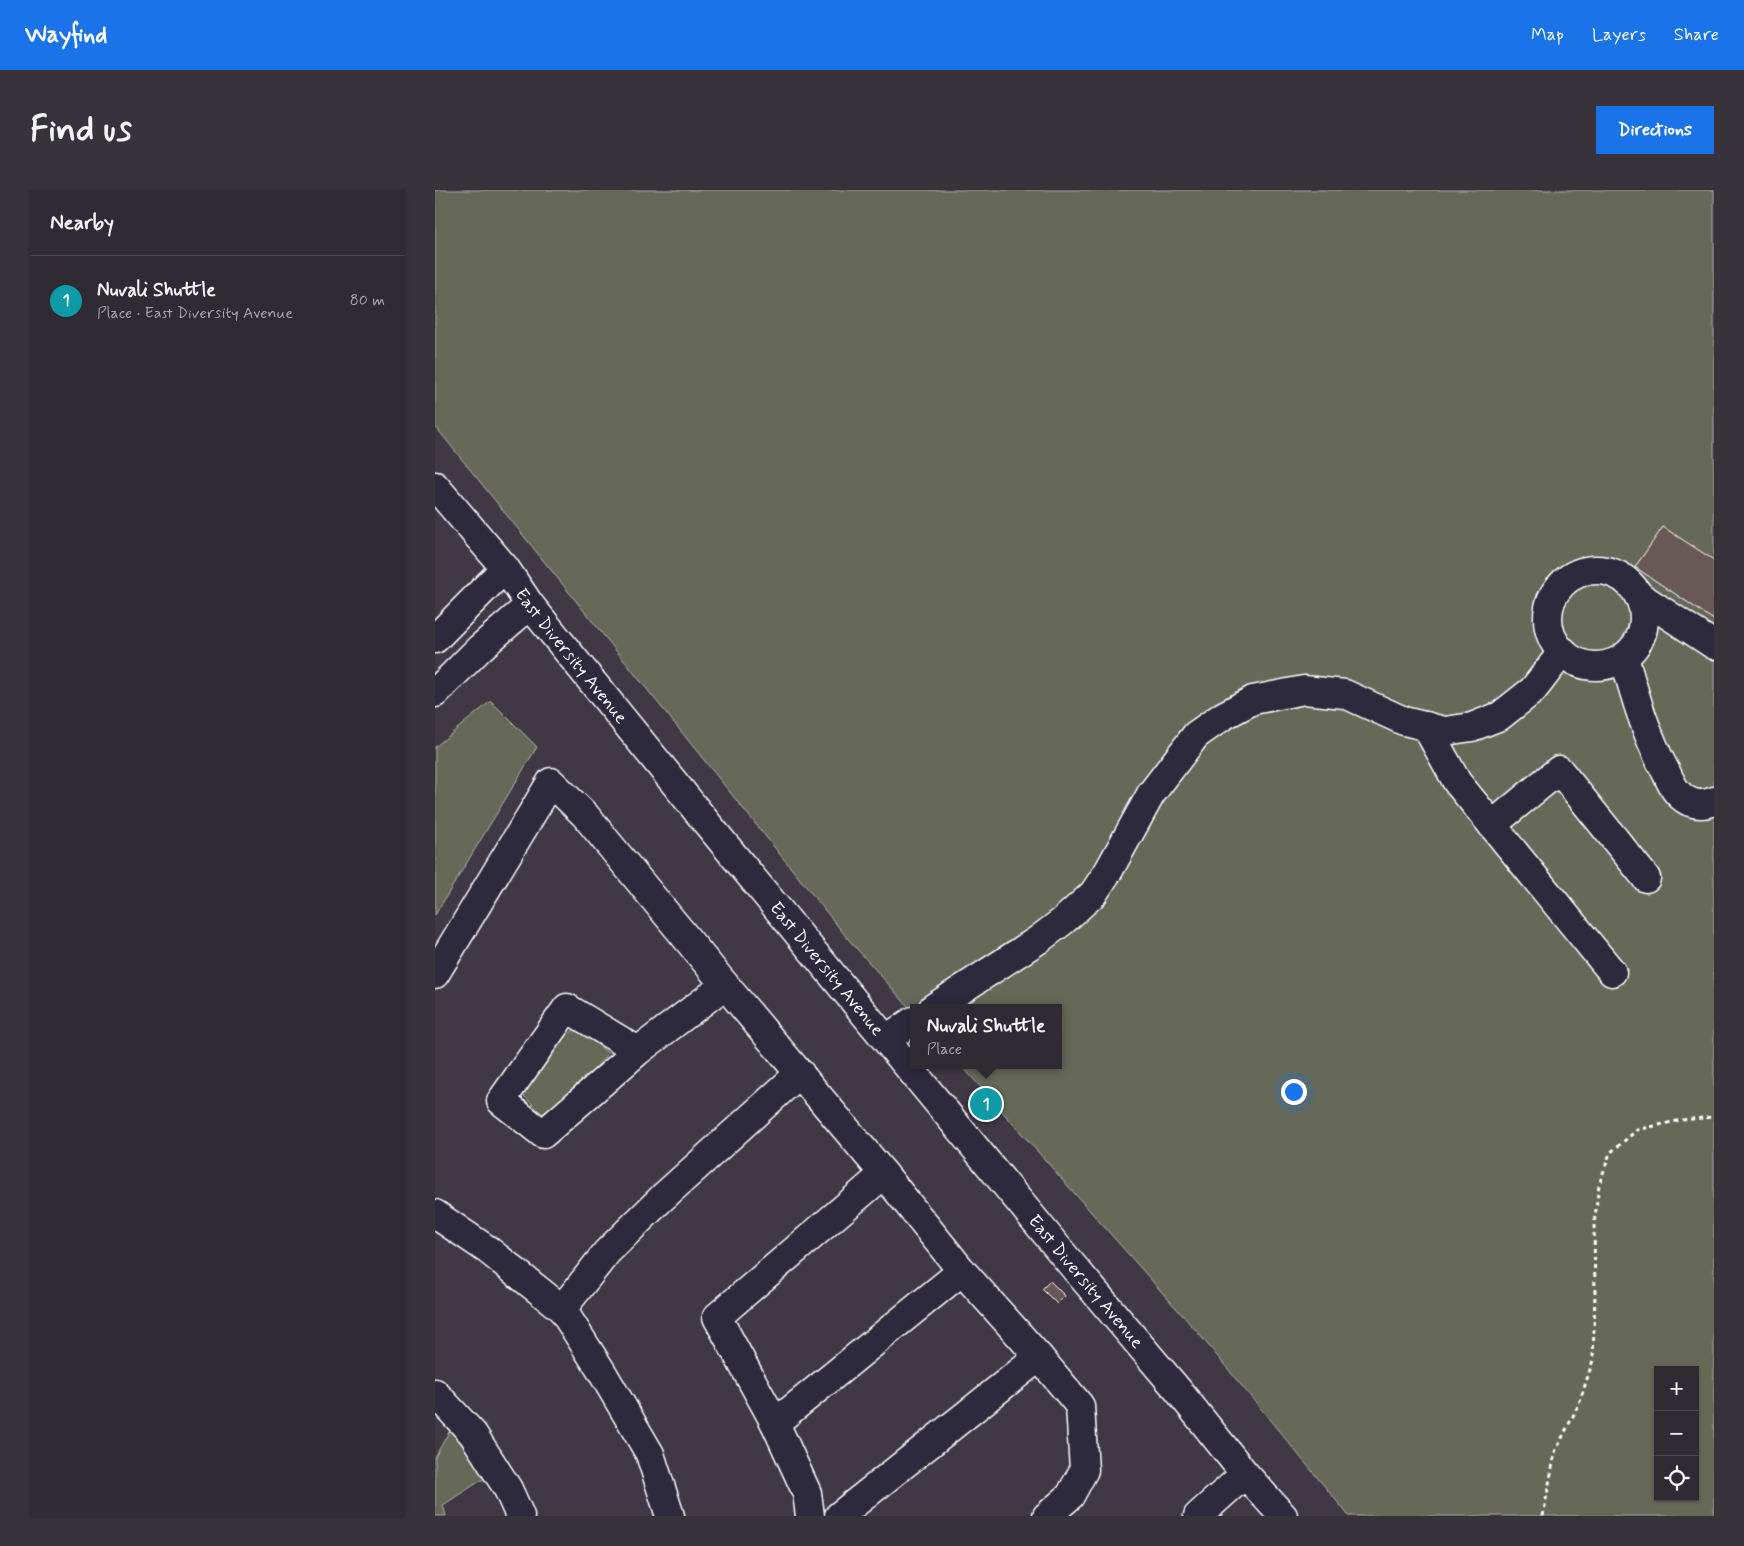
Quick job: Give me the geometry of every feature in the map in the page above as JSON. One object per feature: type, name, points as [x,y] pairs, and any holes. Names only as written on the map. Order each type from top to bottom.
[{"type":"street","name":"East Diversity Avenue","points":[[435,486],[505,568],[530,605],[711,828],[910,1067]]},
{"type":"street","points":[[435,639],[505,568]]},
{"type":"street","points":[[1601,570],[1616,574],[1629,582],[1638,595],[1644,610],[1644,625],[1639,640],[1629,654],[1615,662],[1599,666],[1583,664],[1569,658],[1558,647],[1550,632],[1548,616],[1551,600],[1559,587],[1571,576],[1585,571],[1601,570]]},
{"type":"street","points":[[1638,595],[1714,645]]},
{"type":"street","points":[[435,693],[480,648],[530,605]]},
{"type":"street","points":[[939,1004],[1038,940],[1093,894],[1109,870],[1151,794],[1197,736],[1223,716],[1253,700],[1304,690],[1345,694],[1404,721],[1445,731],[1472,727],[1500,716],[1533,690],[1563,651]]},
{"type":"street","points":[[1623,657],[1641,716],[1657,756],[1677,792],[1690,802],[1701,806],[1714,801]]},
{"type":"street","points":[[1426,726],[1457,782],[1612,972]]},
{"type":"street","points":[[1492,825],[1559,770],[1646,878]]},
{"type":"street","points":[[435,974],[551,782],[585,815],[725,985],[800,1072],[962,1271],[1080,1406],[1085,1470],[1070,1496],[1047,1516]]},
{"type":"street","points":[[638,1051],[567,1008],[501,1101],[543,1134],[638,1051],[725,985]]},
{"type":"street","points":[[886,1038],[910,1023]]},
{"type":"street","name":"East Diversity Avenue","points":[[911,1069],[1067,1259],[1177,1389],[1245,1474],[1283,1516]]},
{"type":"street","points":[[562,1309],[607,1252],[663,1197],[800,1072]]},
{"type":"street","points":[[810,1516],[807,1493],[775,1424],[717,1317],[884,1174]]},
{"type":"street","points":[[435,1214],[488,1250],[562,1309],[602,1372],[650,1454],[670,1516]]},
{"type":"street","points":[[775,1424],[962,1271]]},
{"type":"street","points":[[839,1516],[1039,1357]]},
{"type":"street","points":[[435,1393],[473,1434],[508,1489],[520,1516]]},
{"type":"street","points":[[1198,1516],[1245,1474]]},
{"type":"path","points":[[1543,1516],[1555,1452],[1579,1404],[1593,1360],[1595,1294],[1594,1224],[1599,1185],[1610,1153],[1637,1130],[1681,1120],[1714,1117]]},
{"type":"green space","points":[[435,190],[1714,190],[1714,1516],[1349,1516],[1199,1334],[965,1069],[1062,1069],[1062,1004],[910,1004],[910,1009],[849,940],[435,426]]},
{"type":"green space","points":[[491,701],[537,747],[435,915],[435,747]]},
{"type":"green space","points":[[576,1028],[608,1053],[572,1096],[542,1114],[523,1095],[550,1049]]},
{"type":"green space","points":[[450,1430],[488,1476],[443,1505],[446,1516],[435,1516],[435,1457]]},
{"type":"building","points":[[1663,527],[1714,560],[1714,620],[1635,567]]},
{"type":"building","points":[[985,1092],[998,1108],[988,1117],[974,1101]]},
{"type":"building","points":[[1050,1281],[1065,1296],[1057,1304],[1042,1289]]},
{"type":"place","name":"Nuvali Shuttle","points":[[986,1104]]}]
